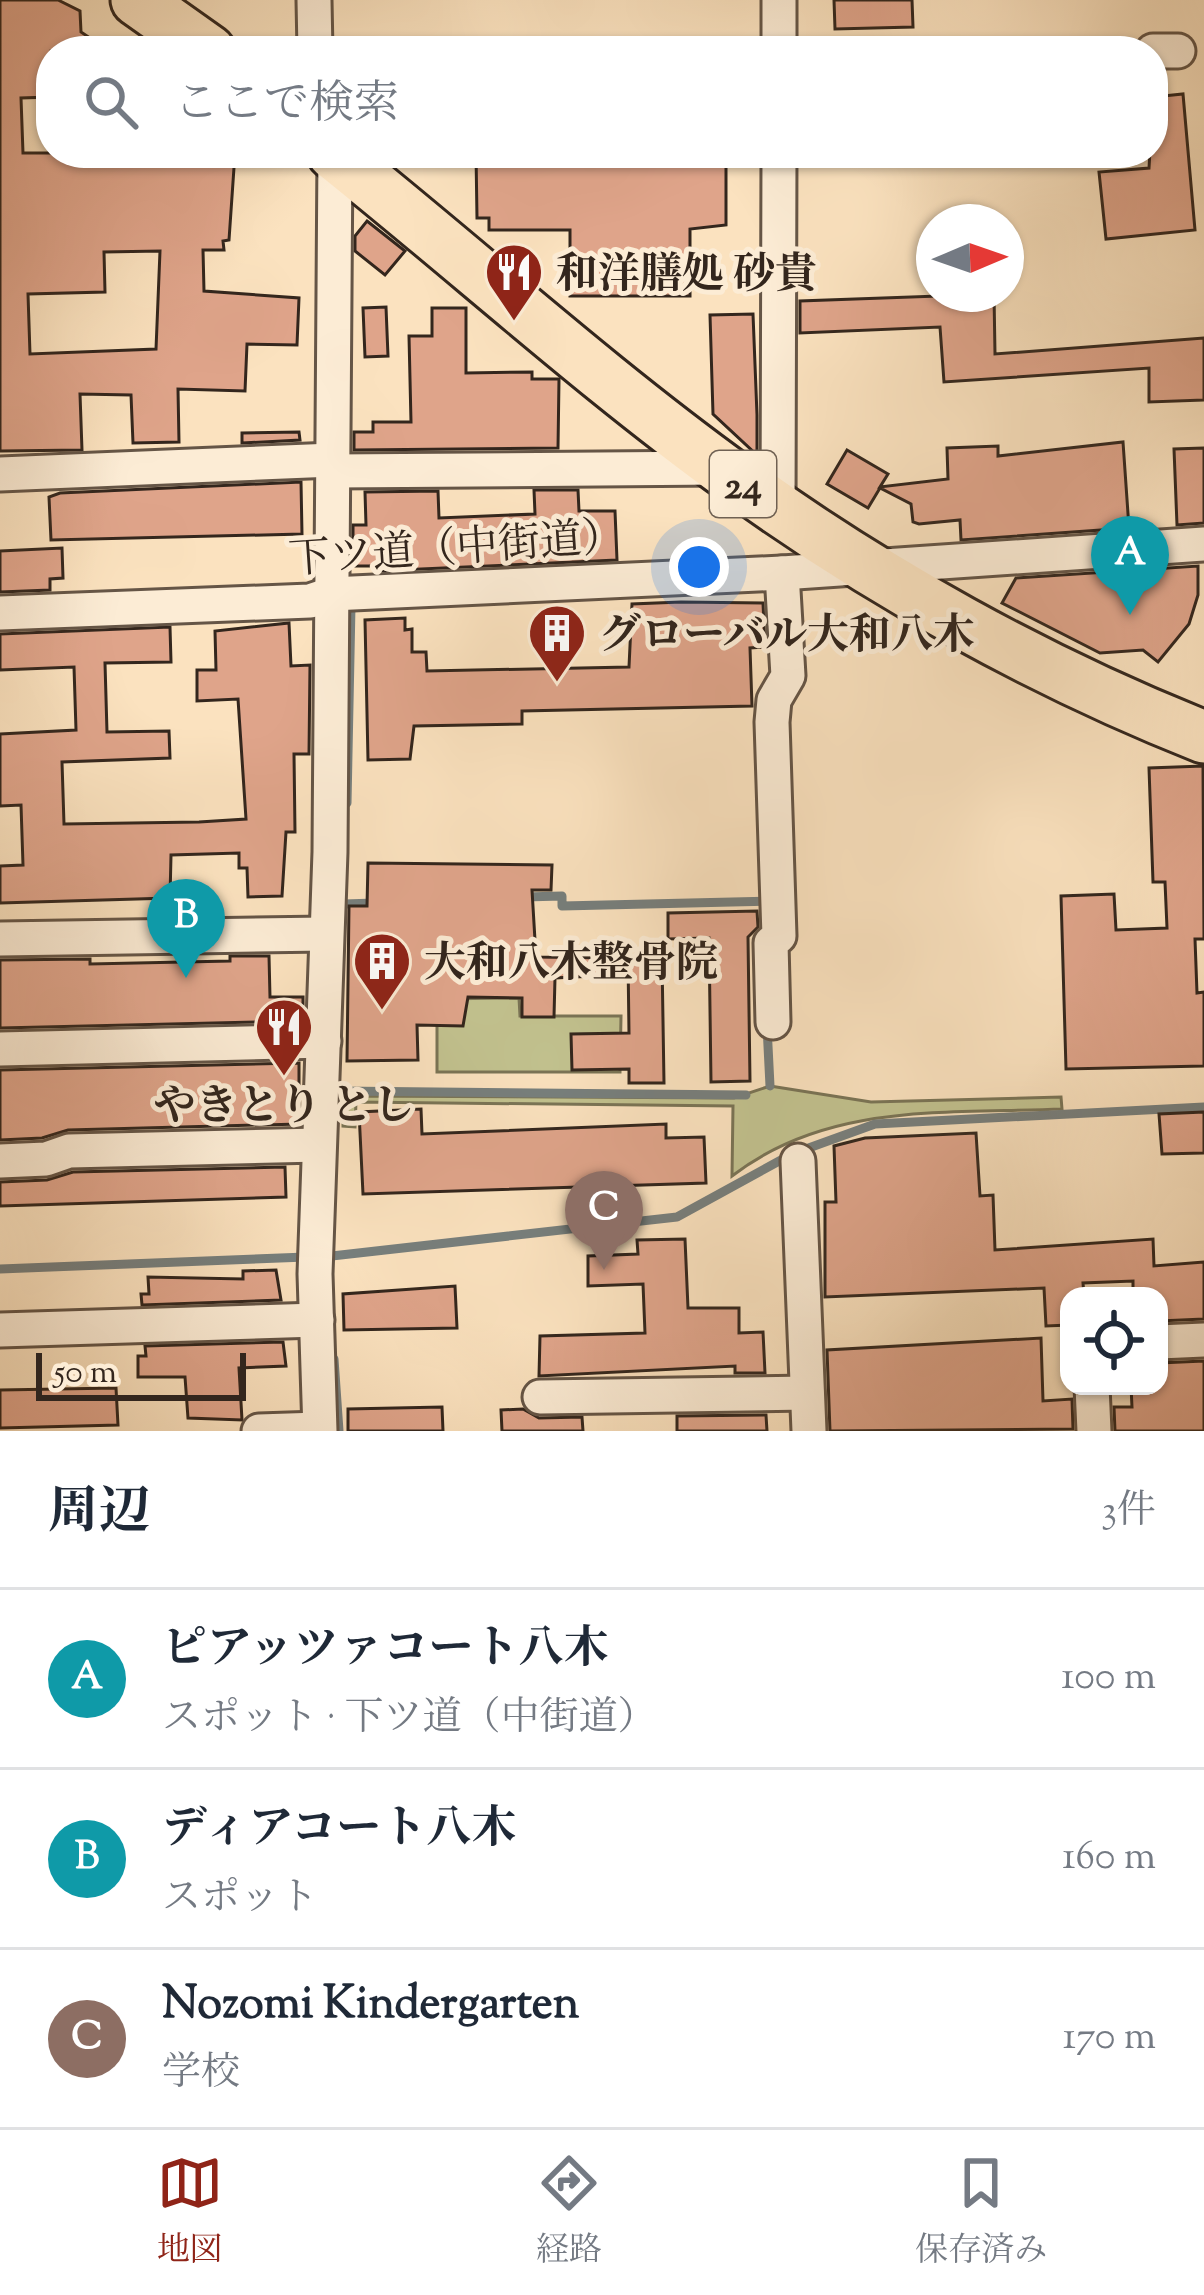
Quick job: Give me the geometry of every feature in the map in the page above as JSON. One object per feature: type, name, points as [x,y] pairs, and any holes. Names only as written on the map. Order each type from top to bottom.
[{"type":"highway","points":[[137,0],[188,36]]},
{"type":"highway","name":"24","points":[[352,168],[720,468],[778,509],[868,567],[1037,660],[1201,727]]},
{"type":"street","points":[[314,0],[315,36]]},
{"type":"street","points":[[779,0],[779,36]]},
{"type":"street","points":[[260,1431],[320,1430],[319,1145],[335,168]]},
{"type":"street","points":[[778,509],[779,168]]},
{"type":"street","points":[[0,474],[333,466],[720,468]]},
{"type":"street","name":"下ツ道（中街道）","points":[[0,613],[310,601],[331,595],[782,573],[1204,544]]},
{"type":"street","points":[[772,1022],[771,943],[779,936],[772,722],[774,700],[788,676],[782,573]]},
{"type":"street","points":[[0,939],[326,934]]},
{"type":"street","points":[[0,1049],[324,1041]]},
{"type":"street","points":[[0,1161],[46,1160],[69,1151],[319,1145]]},
{"type":"street","points":[[798,1161],[809,1431]]},
{"type":"street","points":[[0,1330],[317,1320]]},
{"type":"street","points":[[1168,1342],[1204,1340]]},
{"type":"street","points":[[539,1397],[807,1393]]},
{"type":"street","points":[[1092,1395],[1094,1431]]},
{"type":"green space","points":[[519,998],[520,1016],[621,1016],[620,1072],[437,1072],[437,999]]},
{"type":"green space","points":[[770,1086],[871,1102],[1061,1097],[1062,1109],[932,1113],[848,1124],[769,1152],[732,1176],[733,1106],[356,1102],[355,1127],[343,1126],[343,1096],[734,1098]]},
{"type":"building","points":[[0,0],[58,0],[80,11],[81,32],[87,36],[36,36],[36,98],[21,98],[23,153],[36,153],[36,168],[234,168],[229,240],[223,241],[224,250],[203,250],[204,291],[299,298],[297,345],[247,344],[245,391],[178,389],[179,442],[133,443],[131,395],[80,394],[82,450],[0,451]],"holes":[[[160,251],[156,349],[30,354],[28,294],[105,292],[104,252]]]},
{"type":"building","points":[[834,0],[912,0],[913,27],[835,29]]},
{"type":"building","points":[[1183,94],[1195,230],[1106,239],[1099,172],[1168,168],[1168,96]]},
{"type":"building","points":[[476,168],[726,168],[726,225],[690,229],[690,296],[570,296],[570,230],[489,230],[489,218],[477,218]]},
{"type":"building","points":[[367,221],[405,251],[385,275],[355,251],[355,236]]},
{"type":"building","points":[[916,297],[916,312],[994,312],[995,354],[1204,338],[1204,400],[1149,402],[1149,368],[944,382],[940,327],[800,333],[800,301]]},
{"type":"building","points":[[386,307],[388,356],[365,357],[363,308]]},
{"type":"building","points":[[432,308],[466,308],[466,373],[532,372],[532,379],[559,379],[558,448],[354,450],[354,432],[373,432],[373,422],[411,422],[409,336],[432,336]]},
{"type":"building","points":[[753,314],[757,455],[713,414],[710,315]]},
{"type":"building","points":[[299,432],[300,440],[242,443],[242,433]]},
{"type":"building","points":[[1123,442],[1129,528],[961,540],[960,520],[919,524],[913,522],[911,504],[880,488],[868,508],[827,484],[847,450],[888,474],[880,487],[948,479],[947,448],[998,446],[998,456]]},
{"type":"building","points":[[1204,448],[1204,523],[1177,525],[1174,449]]},
{"type":"building","points":[[301,482],[302,534],[51,540],[49,497],[60,493]]},
{"type":"building","points":[[534,490],[578,490],[579,511],[615,511],[617,560],[377,571],[377,566],[353,566],[353,525],[366,525],[365,492],[438,491],[439,518],[535,514]]},
{"type":"building","points":[[62,548],[63,578],[50,579],[50,590],[0,592],[0,551]]},
{"type":"building","points":[[1198,566],[1198,595],[1189,624],[1158,662],[1143,650],[1100,653],[1002,603],[1016,578]]},
{"type":"building","name":"グローバル大和八木","points":[[763,603],[765,647],[750,648],[752,706],[522,711],[522,724],[414,726],[410,759],[368,760],[365,620],[405,618],[405,630],[412,629],[412,652],[426,652],[427,671],[629,667],[632,604]]},
{"type":"building","points":[[289,623],[291,666],[310,665],[309,754],[294,754],[295,832],[286,832],[282,896],[248,897],[247,868],[239,868],[239,853],[171,855],[170,898],[0,903],[0,866],[23,865],[21,805],[0,806],[0,734],[76,730],[74,667],[0,670],[0,634],[170,627],[171,662],[105,663],[107,732],[169,731],[170,758],[62,762],[64,824],[199,822],[246,819],[238,699],[197,701],[197,670],[216,670],[215,631]]},
{"type":"building","points":[[1203,766],[1204,939],[1195,939],[1197,993],[1204,992],[1204,1066],[1066,1069],[1061,896],[1114,894],[1116,930],[1167,928],[1165,882],[1153,882],[1149,768]]},
{"type":"building","points":[[368,863],[552,865],[551,890],[532,890],[536,957],[613,958],[613,975],[555,978],[554,1017],[522,1017],[522,998],[468,997],[463,1026],[417,1025],[418,1060],[347,1061],[349,906],[367,906]]},
{"type":"building","points":[[757,911],[758,927],[748,937],[750,1081],[711,1082],[709,938],[668,939],[668,913]]},
{"type":"building","points":[[230,956],[269,956],[270,997],[303,997],[303,1021],[0,1028],[0,960],[90,959],[90,964],[230,961]]},
{"type":"building","points":[[628,959],[662,959],[664,1083],[629,1083],[629,1069],[572,1070],[571,1034],[629,1033]]},
{"type":"building","points":[[299,1063],[299,1124],[68,1130],[42,1138],[0,1140],[0,1070]]},
{"type":"building","points":[[421,1109],[422,1134],[666,1124],[666,1138],[704,1137],[706,1183],[363,1194],[359,1112]]},
{"type":"building","points":[[1204,1112],[1204,1153],[1162,1154],[1159,1114]]},
{"type":"building","points":[[976,1133],[980,1196],[993,1195],[995,1250],[1153,1239],[1154,1266],[1204,1262],[1204,1319],[1168,1321],[1168,1287],[1133,1287],[1133,1281],[1060,1287],[1060,1325],[1046,1326],[1044,1288],[825,1297],[825,1202],[836,1202],[834,1146],[865,1138]]},
{"type":"building","points":[[285,1167],[286,1197],[0,1206],[0,1182],[47,1180],[73,1172]]},
{"type":"building","points":[[685,1239],[688,1308],[739,1308],[739,1333],[763,1332],[765,1373],[735,1373],[735,1366],[539,1376],[540,1336],[645,1333],[643,1284],[588,1286],[588,1256],[638,1254],[637,1240]]},
{"type":"building","points":[[276,1270],[281,1300],[142,1305],[141,1294],[149,1294],[148,1277],[243,1279],[243,1271]]},
{"type":"building","points":[[455,1286],[457,1328],[344,1330],[343,1294]]},
{"type":"building","points":[[1041,1338],[1043,1401],[1072,1399],[1073,1429],[830,1431],[827,1350]]},
{"type":"building","points":[[283,1342],[286,1366],[239,1368],[242,1420],[188,1418],[185,1377],[138,1377],[138,1356],[146,1356],[145,1346]]},
{"type":"building","points":[[1204,1361],[1204,1431],[1115,1431],[1114,1407],[1132,1407],[1131,1395],[1168,1395],[1168,1363]]},
{"type":"building","points":[[116,1388],[118,1425],[0,1428],[0,1390]]},
{"type":"building","points":[[442,1407],[443,1431],[348,1431],[348,1409]]},
{"type":"building","points":[[523,1409],[539,1418],[582,1417],[583,1431],[502,1431],[501,1410]]},
{"type":"building","points":[[766,1415],[767,1431],[677,1431],[677,1416]]},
{"type":"waterway","points":[[347,803],[351,606],[360,606]]},
{"type":"waterway","points":[[524,897],[562,896],[562,906],[770,901]]},
{"type":"waterway","points":[[344,904],[375,903]]},
{"type":"waterway","points":[[767,1026],[770,1086]]},
{"type":"waterway","points":[[338,1091],[746,1095]]},
{"type":"waterway","points":[[323,1257],[677,1217],[792,1154],[875,1124],[1204,1107]]},
{"type":"waterway","points":[[0,1269],[306,1257]]},
{"type":"waterway","points":[[334,1359],[339,1431]]},
{"type":"place","name":"和洋膳処 砂貴","points":[[514,323]]},
{"type":"place","name":"ピアッツァコート八木","points":[[1130,615]]},
{"type":"place","name":"グローバル大和八木","points":[[557,684]]},
{"type":"place","name":"ディアコート八木","points":[[186,978]]},
{"type":"place","name":"大和八木整骨院","points":[[382,1012]]},
{"type":"place","name":"やきとり とし","points":[[284,1078]]},
{"type":"place","name":"Nozomi Kindergarten","points":[[604,1270]]}]
